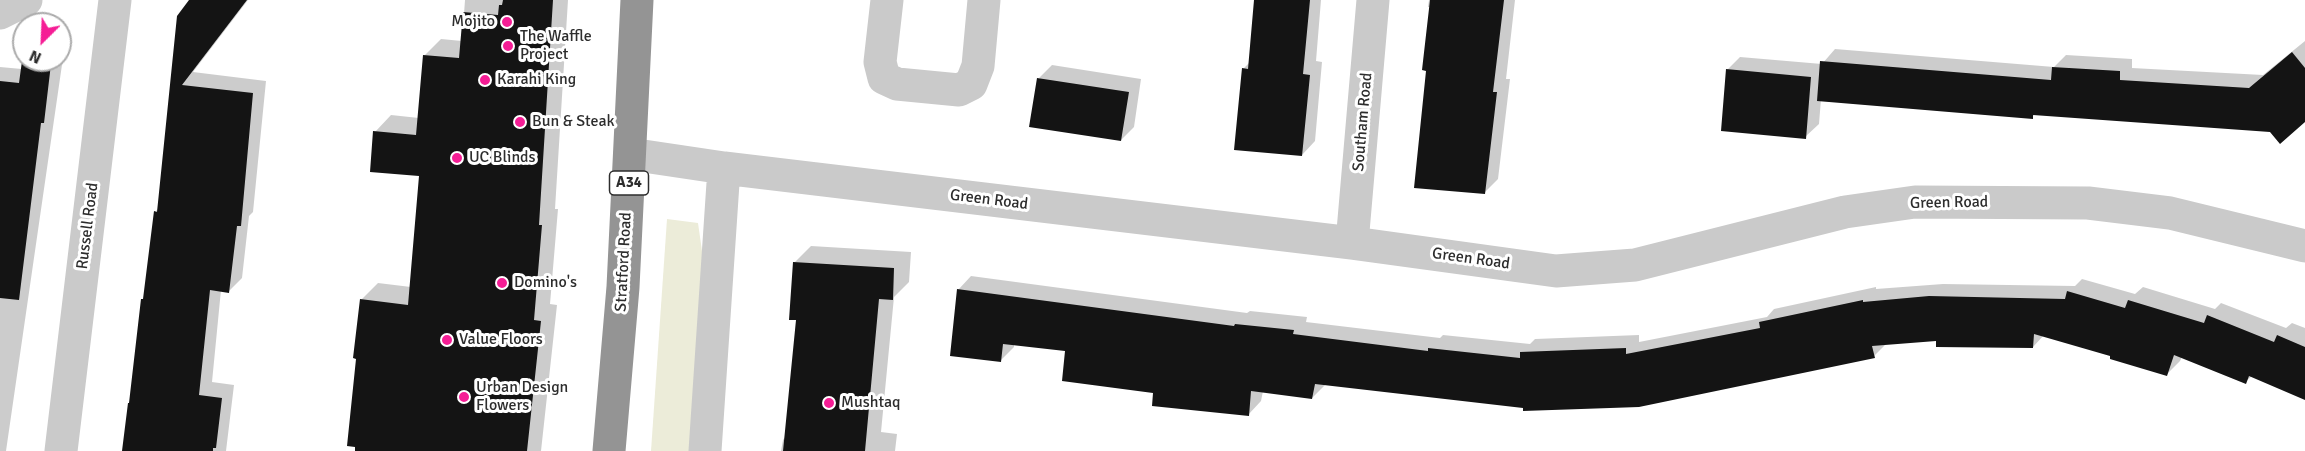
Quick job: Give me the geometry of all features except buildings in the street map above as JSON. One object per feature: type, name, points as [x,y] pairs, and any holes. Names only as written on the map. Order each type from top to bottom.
[{"type":"highway","name":"Stratford Road","points":[[609,451],[618,366],[637,0]]},
{"type":"street","points":[[0,14],[26,0]]},
{"type":"street","name":"Russell Road","points":[[61,451],[115,0]]},
{"type":"street","points":[[887,0],[880,62],[884,78],[897,84],[958,90],[971,84],[978,66],[984,0]]},
{"type":"street","name":"Southam Road","points":[[1352,243],[1373,0]]},
{"type":"street","name":"Green Road","points":[[630,154],[724,168],[1352,243],[1557,271],[1635,265],[1845,212],[1915,202],[2100,204],[2170,213],[2305,246]]},
{"type":"street","points":[[705,451],[724,168]]},
{"type":"green space","points":[[667,219],[698,223],[705,272],[691,451],[651,451]]},
{"type":"place","name":"Mojito","points":[[507,22]]},
{"type":"place","name":"The Waffle Project","points":[[508,46]]},
{"type":"place","name":"Karahi King","points":[[485,80]]},
{"type":"place","name":"Bun & Steak","points":[[520,122]]},
{"type":"place","name":"UC Blinds","points":[[457,158]]},
{"type":"place","name":"Domino's","points":[[502,283]]},
{"type":"place","name":"Value Floors","points":[[447,340]]},
{"type":"place","name":"Urban Design Flowers","points":[[464,397]]},
{"type":"place","name":"Mushtaq","points":[[829,403]]}]
